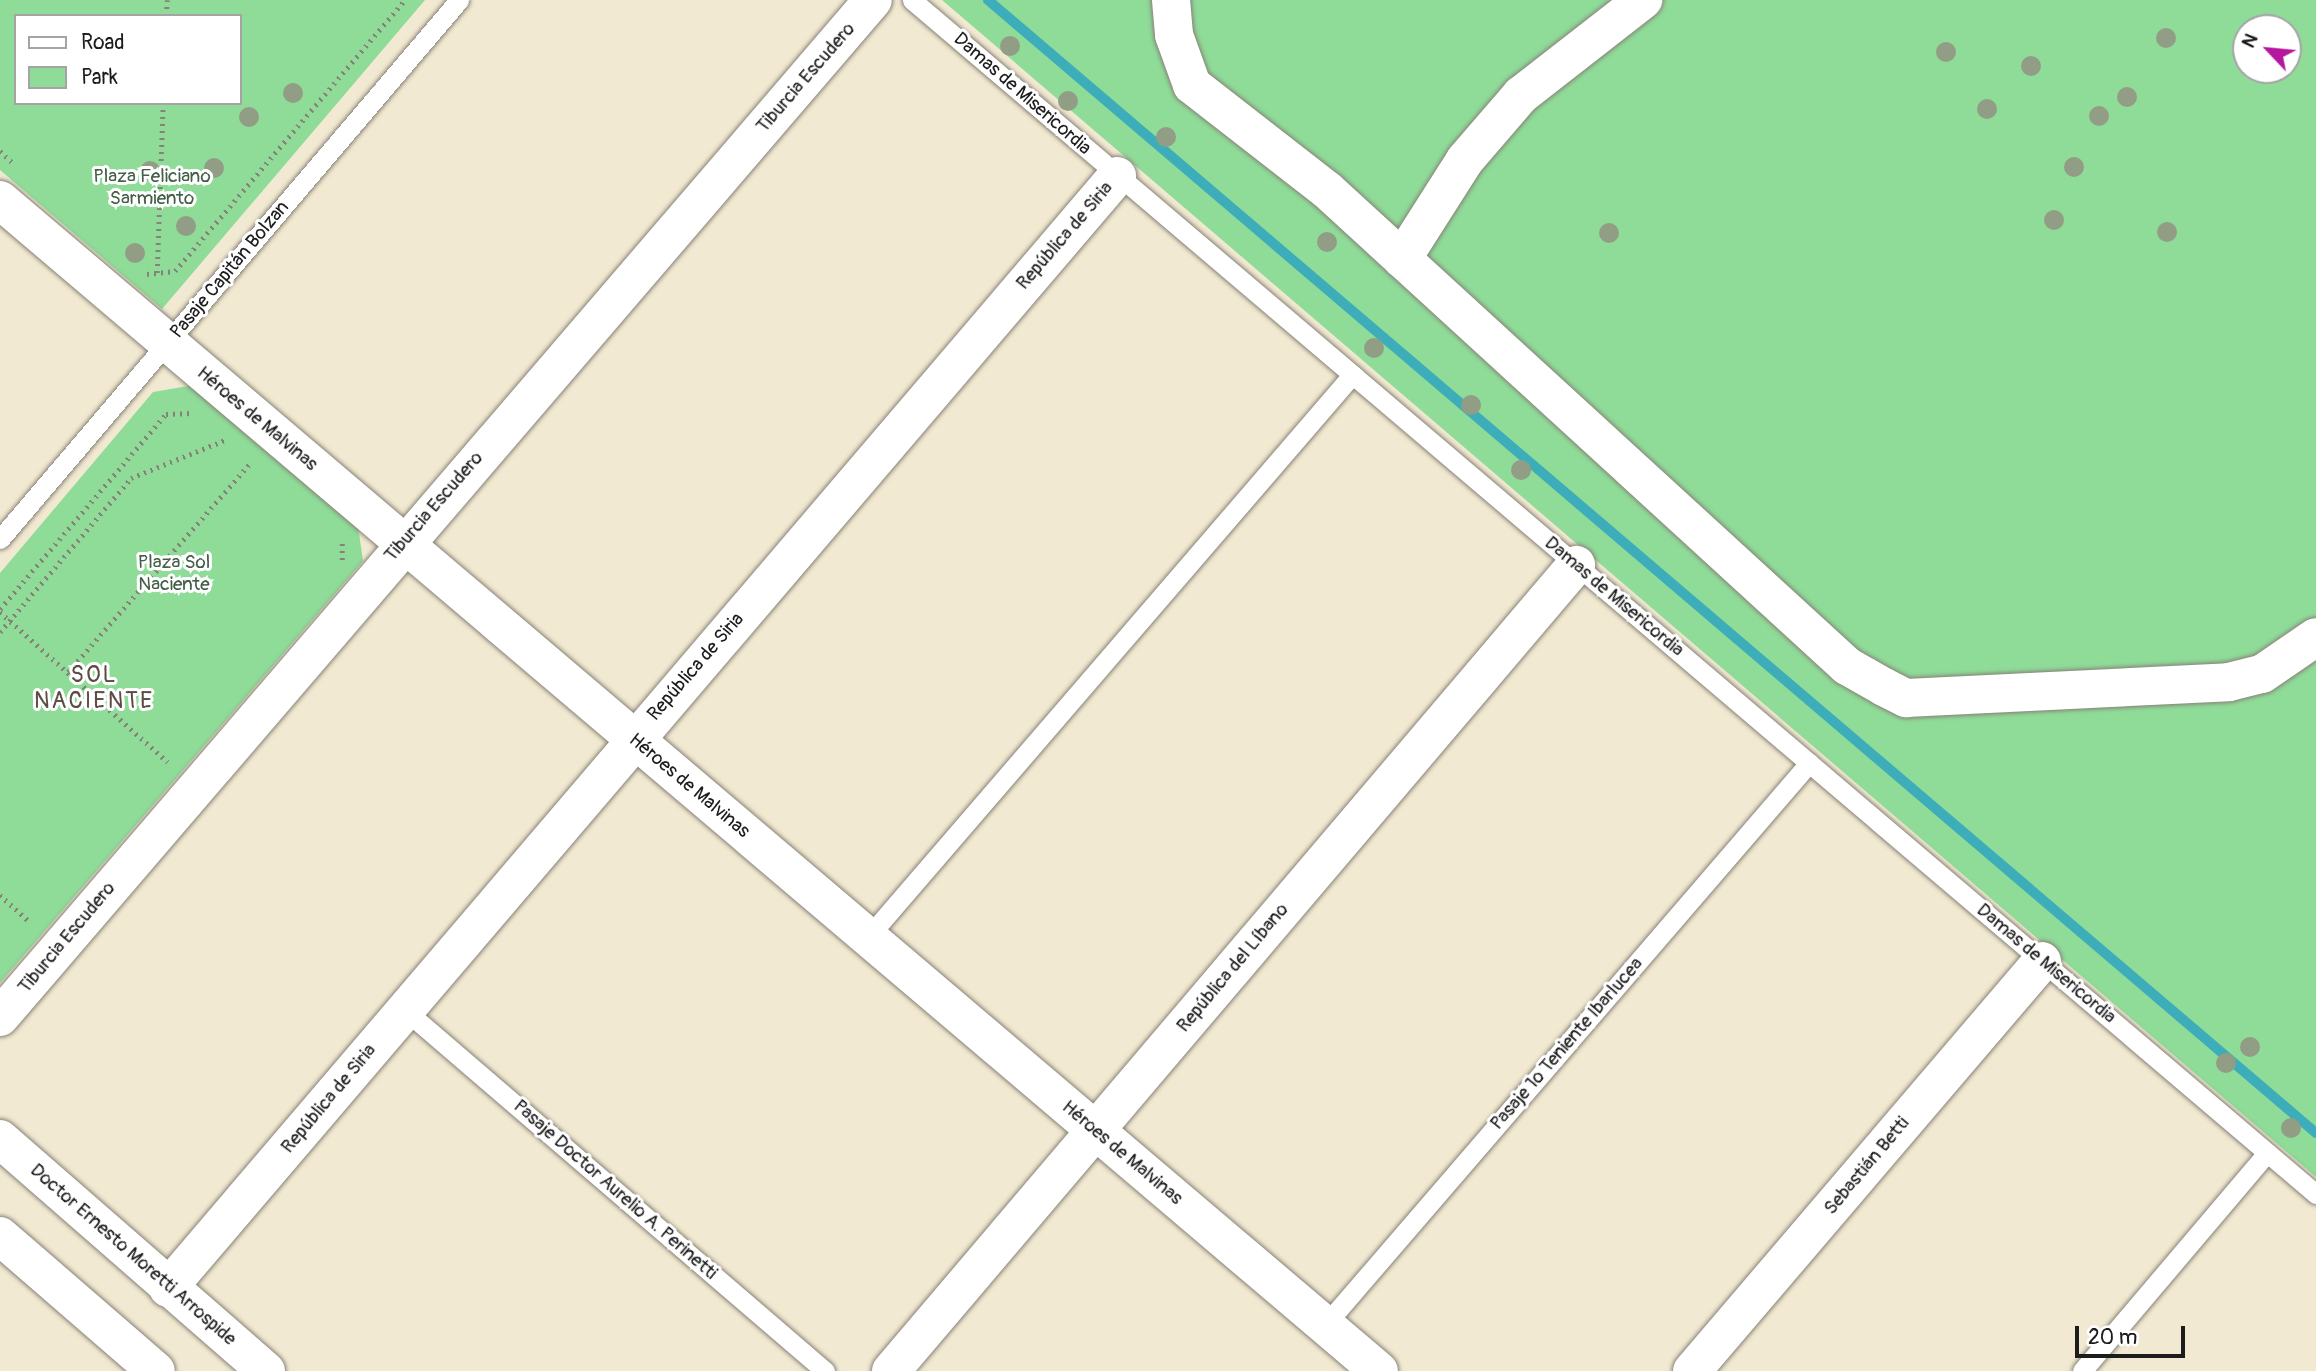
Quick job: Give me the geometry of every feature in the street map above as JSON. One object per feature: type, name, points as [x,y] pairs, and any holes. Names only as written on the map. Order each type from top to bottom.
[{"type":"street","name":"Tiburcia Escudero","points":[[0,1017],[403,543],[873,0]]},
{"type":"street","points":[[1171,0],[1181,63],[1192,85],[1327,190],[1847,666],[1906,698],[2229,682],[2262,674],[2316,637]]},
{"type":"street","points":[[1402,259],[1465,160],[1521,95],[1643,0]]},
{"type":"street","name":"República de Siria","points":[[168,1288],[1117,176]]},
{"type":"street","name":"Héroes de Malvinas","points":[[10,185],[167,343],[1379,1371]]},
{"type":"street","name":"República del Líbano","points":[[891,1371],[1576,565]]},
{"type":"street","name":"Sebastián Betti","points":[[1692,1371],[2042,961]]},
{"type":"street","name":"Doctor Ernesto Moretti Arrospide","points":[[0,1139],[266,1371]]},
{"type":"street","points":[[0,1236],[147,1368]]},
{"type":"lane","name":"Pasaje Capitán Bolzan","points":[[0,539],[459,0]]},
{"type":"lane","name":"Damas de Misericordia","points":[[912,0],[2316,1194]]},
{"type":"lane","points":[[868,937],[1352,375]]},
{"type":"lane","name":"Pasaje 1º Teniente Ibarlucea","points":[[1325,1325],[1809,763]]},
{"type":"lane","name":"Pasaje Doctor Aurelio A. Perinetti","points":[[405,1010],[825,1371]]},
{"type":"lane","points":[[2082,1371],[2267,1153]]},
{"type":"path","points":[[139,275],[175,271],[405,0]]},
{"type":"path","points":[[157,273],[163,105]]},
{"type":"path","points":[[0,151],[10,185]]},
{"type":"path","points":[[168,762],[0,611],[166,414],[195,412],[205,422]]},
{"type":"path","points":[[216,430],[234,447]]},
{"type":"path","points":[[0,632],[131,478],[226,440]]},
{"type":"path","points":[[243,455],[262,471]]},
{"type":"path","points":[[68,673],[251,462]]},
{"type":"path","points":[[333,534],[343,542],[341,563]]},
{"type":"path","points":[[159,772],[177,751]]},
{"type":"path","points":[[0,895],[29,921]]},
{"type":"path","points":[[22,930],[38,911]]},
{"type":"green space","name":"Plaza Feliciano Sarmiento","points":[[0,0],[425,0],[162,309],[0,170]]},
{"type":"green space","points":[[942,0],[2316,0],[2316,1177]]},
{"type":"green space","name":"Plaza Sol Naciente","points":[[194,385],[358,526],[363,561],[0,983],[0,573],[153,392]]},
{"type":"waterway","points":[[988,0],[2316,1133]]},
{"type":"district","name":"SOL NACIENTE","points":[[94,688]]}]
